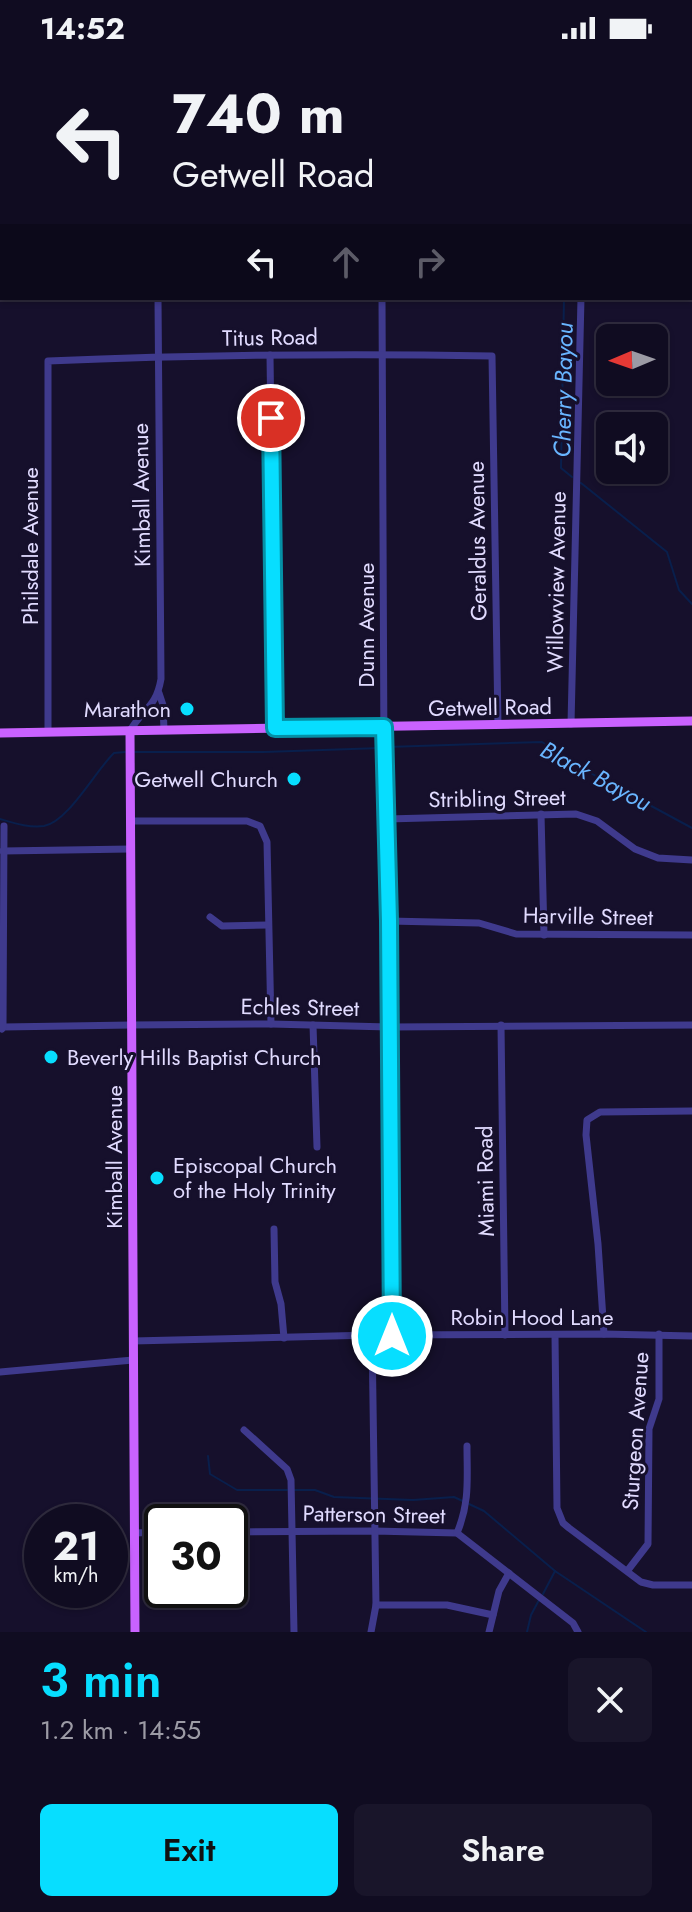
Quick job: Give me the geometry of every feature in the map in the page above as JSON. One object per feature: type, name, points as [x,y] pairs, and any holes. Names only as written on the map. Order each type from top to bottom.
[{"type":"main road","name":"Getwell Road","points":[[0,733],[692,721]]},
{"type":"main road","name":"Kimball Avenue","points":[[130,731],[135,1632]]},
{"type":"street","name":"Kimball Avenue","points":[[158,300],[159,691],[164,730]]},
{"type":"street","name":"Dunn Avenue","points":[[382,300],[392,1336]]},
{"type":"street","name":"Willowview Avenue","points":[[571,724],[581,300]]},
{"type":"street","name":"Titus Road","points":[[48,361],[270,355],[492,356]]},
{"type":"street","points":[[270,355],[275,728]]},
{"type":"street","name":"Geraldus Avenue","points":[[492,356],[498,725]]},
{"type":"street","name":"Philsdale Avenue","points":[[48,361],[48,732]]},
{"type":"street","points":[[130,731],[159,691]]},
{"type":"street","points":[[541,814],[544,935]]},
{"type":"street","name":"Stribling Street","points":[[387,819],[576,814],[597,821],[635,849],[658,858],[692,860]]},
{"type":"street","points":[[131,821],[247,821],[260,826],[267,842],[271,1024]]},
{"type":"street","points":[[2,1029],[4,826]]},
{"type":"street","points":[[3,851],[130,849]]},
{"type":"street","points":[[210,917],[222,926],[268,925]]},
{"type":"street","name":"Harville Street","points":[[389,921],[479,923],[516,934],[692,935]]},
{"type":"street","name":"Echles Street","points":[[2,1029],[271,1024],[389,1027],[692,1025]]},
{"type":"street","points":[[313,1025],[317,1147]]},
{"type":"street","name":"Miami Road","points":[[501,1025],[505,1335]]},
{"type":"street","name":"Sturgeon Avenue","points":[[604,1334],[587,1120],[600,1112],[692,1111]]},
{"type":"street","points":[[274,1229],[275,1282],[281,1304],[284,1338]]},
{"type":"street","name":"Sturgeon Avenue","points":[[628,1570],[648,1544],[649,1429],[659,1399],[659,1334]]},
{"type":"street","points":[[371,1632],[376,1605],[372,1335]]},
{"type":"street","name":"Robin Hood Lane","points":[[133,1341],[372,1335],[692,1336]]},
{"type":"street","points":[[555,1335],[556,1495],[563,1523],[641,1582],[692,1585]]},
{"type":"street","points":[[0,1372],[133,1360]]},
{"type":"street","points":[[244,1430],[287,1469],[291,1480],[294,1632]]},
{"type":"street","points":[[457,1533],[467,1504],[467,1446]]},
{"type":"street","name":"Patterson Street","points":[[248,1532],[457,1533],[573,1623],[578,1632]]},
{"type":"street","points":[[135,1533],[144,1533]]},
{"type":"street","points":[[489,1632],[499,1591],[509,1573]]},
{"type":"street","points":[[376,1605],[447,1605],[493,1615]]},
{"type":"waterway","name":"Cherry Bayou","points":[[564,300],[561,468],[572,477]]},
{"type":"waterway","name":"Cherry Bayou","points":[[581,483],[667,552],[679,590],[692,604]]},
{"type":"waterway","name":"Black Bayou","points":[[387,747],[542,742],[594,775],[692,828]]},
{"type":"waterway","name":"Black Bayou","points":[[135,752],[381,748]]},
{"type":"waterway","name":"Black Bayou","points":[[0,819],[33,826],[53,822],[72,806],[114,753],[125,752]]},
{"type":"waterway","points":[[208,1456],[210,1474],[237,1490],[287,1490]]},
{"type":"waterway","points":[[293,1490],[315,1490],[334,1497],[413,1500],[454,1497],[484,1511],[555,1571]]},
{"type":"waterway","points":[[543,1594],[555,1571],[646,1632]]},
{"type":"waterway","points":[[527,1632],[539,1600]]},
{"type":"place","name":"Marathon","points":[[187,709]]},
{"type":"place","name":"Getwell Church","points":[[294,779]]},
{"type":"place","name":"Beverly Hills Baptist Church","points":[[51,1057]]},
{"type":"place","name":"Episcopal Church of the Holy Trinity","points":[[157,1178]]},
{"type":"route","points":[[271,418],[275,728],[384,727],[389,921],[392,1336]]}]
